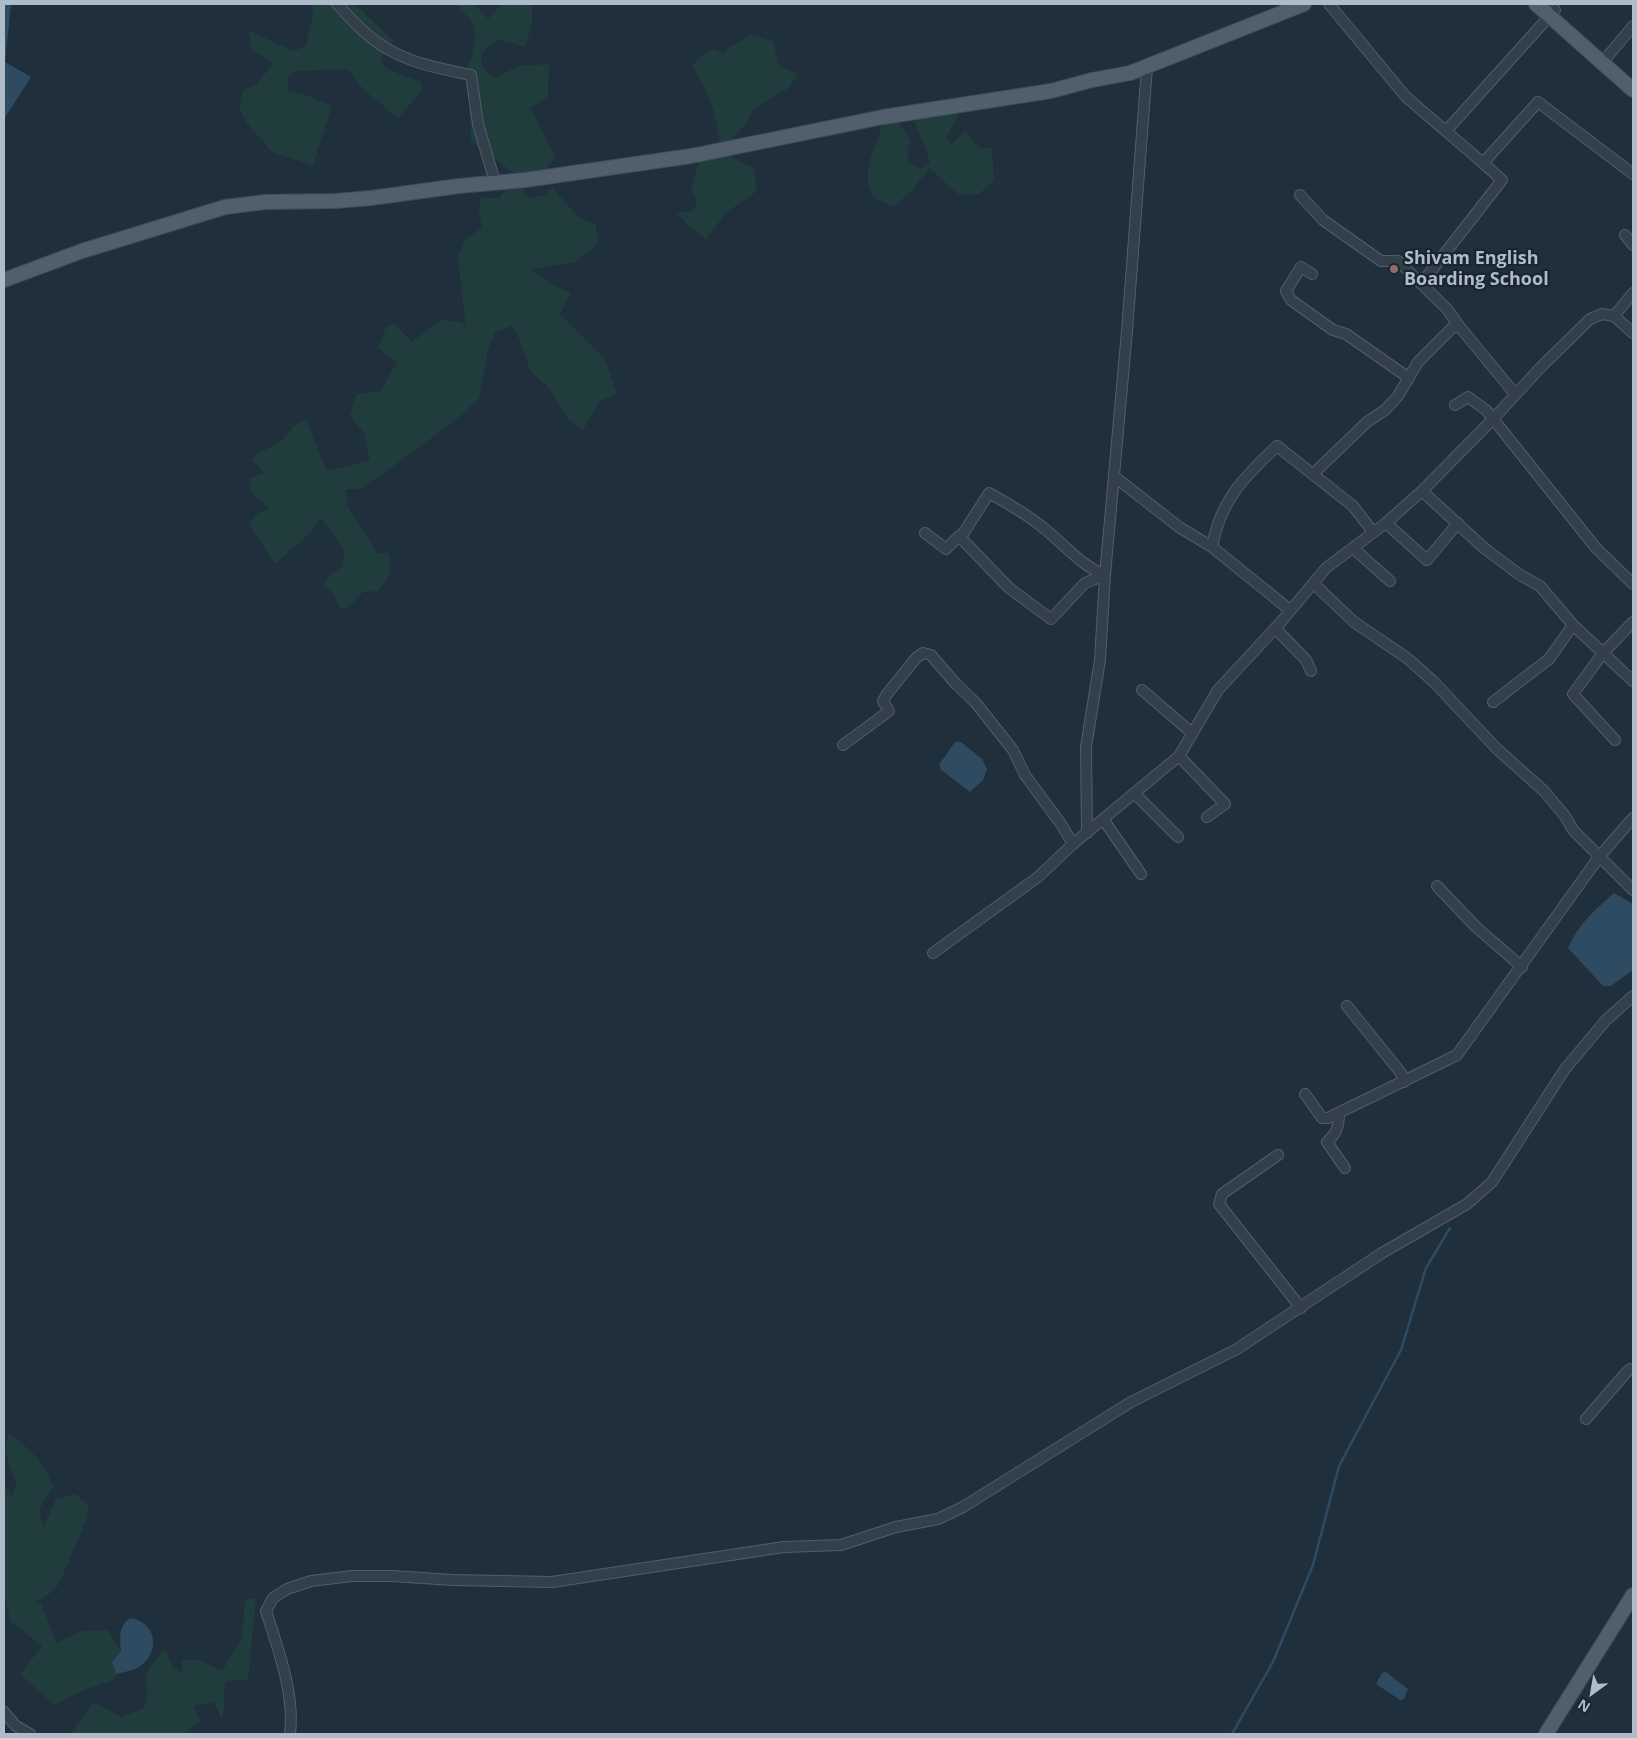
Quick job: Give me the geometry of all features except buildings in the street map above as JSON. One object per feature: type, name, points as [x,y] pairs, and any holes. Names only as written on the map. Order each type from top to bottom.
[{"type":"main road","points":[[4,280],[82,251],[226,207],[265,202],[362,199],[691,156],[883,117],[1051,91],[1092,80],[1130,73],[1304,4]]},
{"type":"main road","points":[[1536,4],[1551,10],[1633,90]]},
{"type":"main road","points":[[1604,60],[1633,79]]},
{"type":"main road","points":[[1546,1734],[1633,1595]]},
{"type":"street","points":[[337,4],[364,32],[386,48],[422,64],[471,75],[478,124],[496,182]]},
{"type":"street","points":[[1329,4],[1406,97],[1502,180],[1421,284]]},
{"type":"street","points":[[1446,131],[1551,10]]},
{"type":"street","points":[[1604,60],[1633,26]]},
{"type":"street","points":[[1087,832],[1086,748],[1100,660],[1105,575],[1115,477],[1147,67]]},
{"type":"street","points":[[1483,162],[1538,102],[1633,174]]},
{"type":"street","points":[[1300,196],[1323,220],[1381,261],[1398,261],[1447,309],[1515,394]]},
{"type":"street","points":[[1625,235],[1633,244]]},
{"type":"street","points":[[1312,274],[1301,267],[1286,291],[1291,300],[1333,330],[1346,334],[1409,378]]},
{"type":"street","points":[[1614,316],[1633,293]]},
{"type":"street","points":[[933,953],[1038,877],[1073,844],[1179,756],[1218,690],[1276,628],[1326,568],[1386,523],[1422,491],[1590,319],[1602,314],[1614,316],[1633,333]]},
{"type":"street","points":[[1313,474],[1367,422],[1385,410],[1398,396],[1430,348],[1452,328],[1460,326]]},
{"type":"street","points":[[1455,405],[1468,397],[1494,418],[1554,498],[1591,542],[1633,584]]},
{"type":"street","points":[[1212,547],[1219,521],[1232,494],[1240,482],[1277,446],[1353,506],[1373,532]]},
{"type":"street","points":[[1115,477],[1179,527],[1212,547],[1290,610]]},
{"type":"street","points":[[1422,491],[1484,548],[1520,575],[1540,586],[1573,626],[1633,681]]},
{"type":"street","points":[[925,533],[946,549],[961,537],[989,493],[1020,511],[1071,550],[1091,570],[1105,575]]},
{"type":"street","points":[[1386,523],[1427,560],[1458,523]]},
{"type":"street","points":[[961,537],[1010,588],[1052,619],[1085,584],[1105,575]]},
{"type":"street","points":[[1353,548],[1390,581]]},
{"type":"street","points":[[1314,584],[1354,622],[1407,658],[1434,682],[1496,748],[1544,791],[1565,816],[1573,830],[1633,890]]},
{"type":"street","points":[[1615,740],[1573,694],[1604,653],[1633,622]]},
{"type":"street","points":[[1493,702],[1549,659],[1573,626]]},
{"type":"street","points":[[1276,628],[1306,660],[1311,671]]},
{"type":"street","points":[[843,745],[889,711],[883,701],[887,694],[916,658],[923,653],[931,655],[956,684],[975,702],[1013,750],[1025,775],[1061,824],[1073,844]]},
{"type":"street","points":[[1142,690],[1192,733]]},
{"type":"street","points":[[1179,756],[1224,804],[1207,817]]},
{"type":"street","points":[[1134,793],[1178,837]]},
{"type":"street","points":[[1305,1094],[1322,1118],[1328,1118],[1457,1055],[1522,967],[1599,857],[1633,818]]},
{"type":"street","points":[[1103,819],[1141,874]]},
{"type":"street","points":[[1437,886],[1475,926],[1522,967]]},
{"type":"street","points":[[290,1734],[291,1725],[286,1686],[266,1611],[273,1598],[286,1589],[311,1581],[352,1576],[552,1582],[784,1547],[841,1545],[896,1527],[938,1519],[963,1508],[1132,1402],[1237,1349],[1382,1253],[1468,1204],[1492,1182],[1565,1069],[1606,1020],[1633,996]]},
{"type":"street","points":[[1347,1006],[1401,1073],[1404,1082]]},
{"type":"street","points":[[1339,1112],[1339,1126],[1334,1136],[1327,1142],[1345,1168]]},
{"type":"street","points":[[1278,1155],[1222,1194],[1219,1204],[1301,1308]]},
{"type":"street","points":[[1586,1419],[1624,1375],[1630,1369],[1633,1370]]},
{"type":"street","points":[[4,1712],[16,1726],[30,1734]]},
{"type":"green space","points":[[312,4],[355,4],[393,41],[380,60],[387,69],[421,82],[421,92],[398,118],[365,91],[347,69],[295,71],[287,79],[289,92],[301,93],[332,106],[313,165],[273,153],[246,122],[239,108],[243,91],[257,84],[273,63],[250,49],[250,31],[293,51],[306,46],[313,14]]},
{"type":"green space","points":[[455,4],[474,4],[488,19],[502,4],[532,4],[532,25],[525,47],[498,39],[481,53],[482,67],[495,78],[518,66],[549,64],[548,96],[531,108],[555,156],[546,169],[515,174],[471,141],[467,65],[470,62],[473,51],[475,30],[473,24]]},
{"type":"green space","points":[[750,35],[773,41],[779,66],[798,74],[790,87],[754,109],[744,127],[734,137],[730,156],[754,168],[757,191],[726,213],[706,239],[693,230],[676,213],[694,211],[697,202],[691,189],[700,159],[712,156],[721,157],[713,109],[699,76],[692,65],[711,49],[724,53],[728,48]]},
{"type":"green space","points":[[955,108],[959,116],[946,137],[952,144],[965,131],[980,148],[992,148],[994,180],[979,194],[959,195],[929,168],[912,191],[894,206],[879,200],[871,191],[868,181],[868,169],[883,120],[896,119],[911,141],[907,153],[909,162],[921,169],[930,162],[914,119],[921,114]]},
{"type":"green space","points":[[507,186],[520,188],[528,198],[545,195],[553,188],[578,217],[596,224],[598,244],[575,262],[532,269],[551,284],[571,293],[560,314],[605,359],[617,394],[600,401],[583,430],[568,419],[550,389],[530,370],[520,340],[511,326],[495,333],[488,349],[479,398],[456,420],[360,489],[346,489],[348,507],[378,554],[388,553],[391,564],[388,578],[378,591],[363,592],[347,609],[340,608],[334,594],[324,586],[329,575],[342,567],[345,551],[321,518],[309,534],[275,564],[249,525],[258,513],[269,509],[251,493],[249,479],[264,473],[251,459],[279,442],[294,426],[306,420],[327,471],[370,460],[364,433],[350,416],[356,394],[380,391],[397,363],[378,348],[386,327],[394,323],[412,342],[440,320],[462,322],[466,328],[458,258],[465,239],[482,228],[479,213],[480,198],[499,198]]},
{"type":"green space","points":[[9,1434],[36,1457],[50,1478],[53,1487],[39,1510],[43,1528],[56,1499],[75,1494],[89,1505],[86,1521],[59,1584],[48,1595],[36,1602],[42,1605],[56,1643],[80,1631],[108,1630],[121,1651],[112,1662],[116,1674],[114,1680],[81,1691],[54,1705],[20,1674],[42,1646],[11,1622],[4,1595],[4,1484],[12,1497],[16,1483],[4,1449]]},
{"type":"green space","points":[[256,1598],[248,1680],[225,1681],[222,1719],[213,1702],[194,1706],[200,1720],[185,1734],[70,1734],[94,1702],[121,1717],[144,1708],[147,1698],[145,1681],[147,1672],[165,1650],[174,1669],[182,1672],[182,1660],[187,1659],[203,1662],[222,1671],[242,1638],[245,1600]]},
{"type":"water","points":[[4,4],[11,4],[5,62],[31,77],[4,119]]},
{"type":"water","points":[[955,742],[961,742],[982,759],[987,769],[983,780],[970,792],[940,769],[940,763]]},
{"type":"water","points":[[1614,893],[1633,904],[1633,970],[1611,986],[1603,986],[1568,948],[1582,925]]},
{"type":"water","points":[[130,1618],[146,1625],[151,1631],[153,1646],[151,1654],[139,1667],[116,1674],[112,1662],[121,1651],[120,1637],[123,1625]]},
{"type":"water","points":[[1386,1672],[1408,1689],[1404,1699],[1400,1700],[1376,1684],[1382,1673]]},
{"type":"waterway","points":[[1232,1734],[1273,1662],[1313,1565],[1339,1466],[1401,1350],[1426,1268],[1450,1228]]},
{"type":"place","name":"Shivam English Boarding School","points":[[1394,269]]}]
